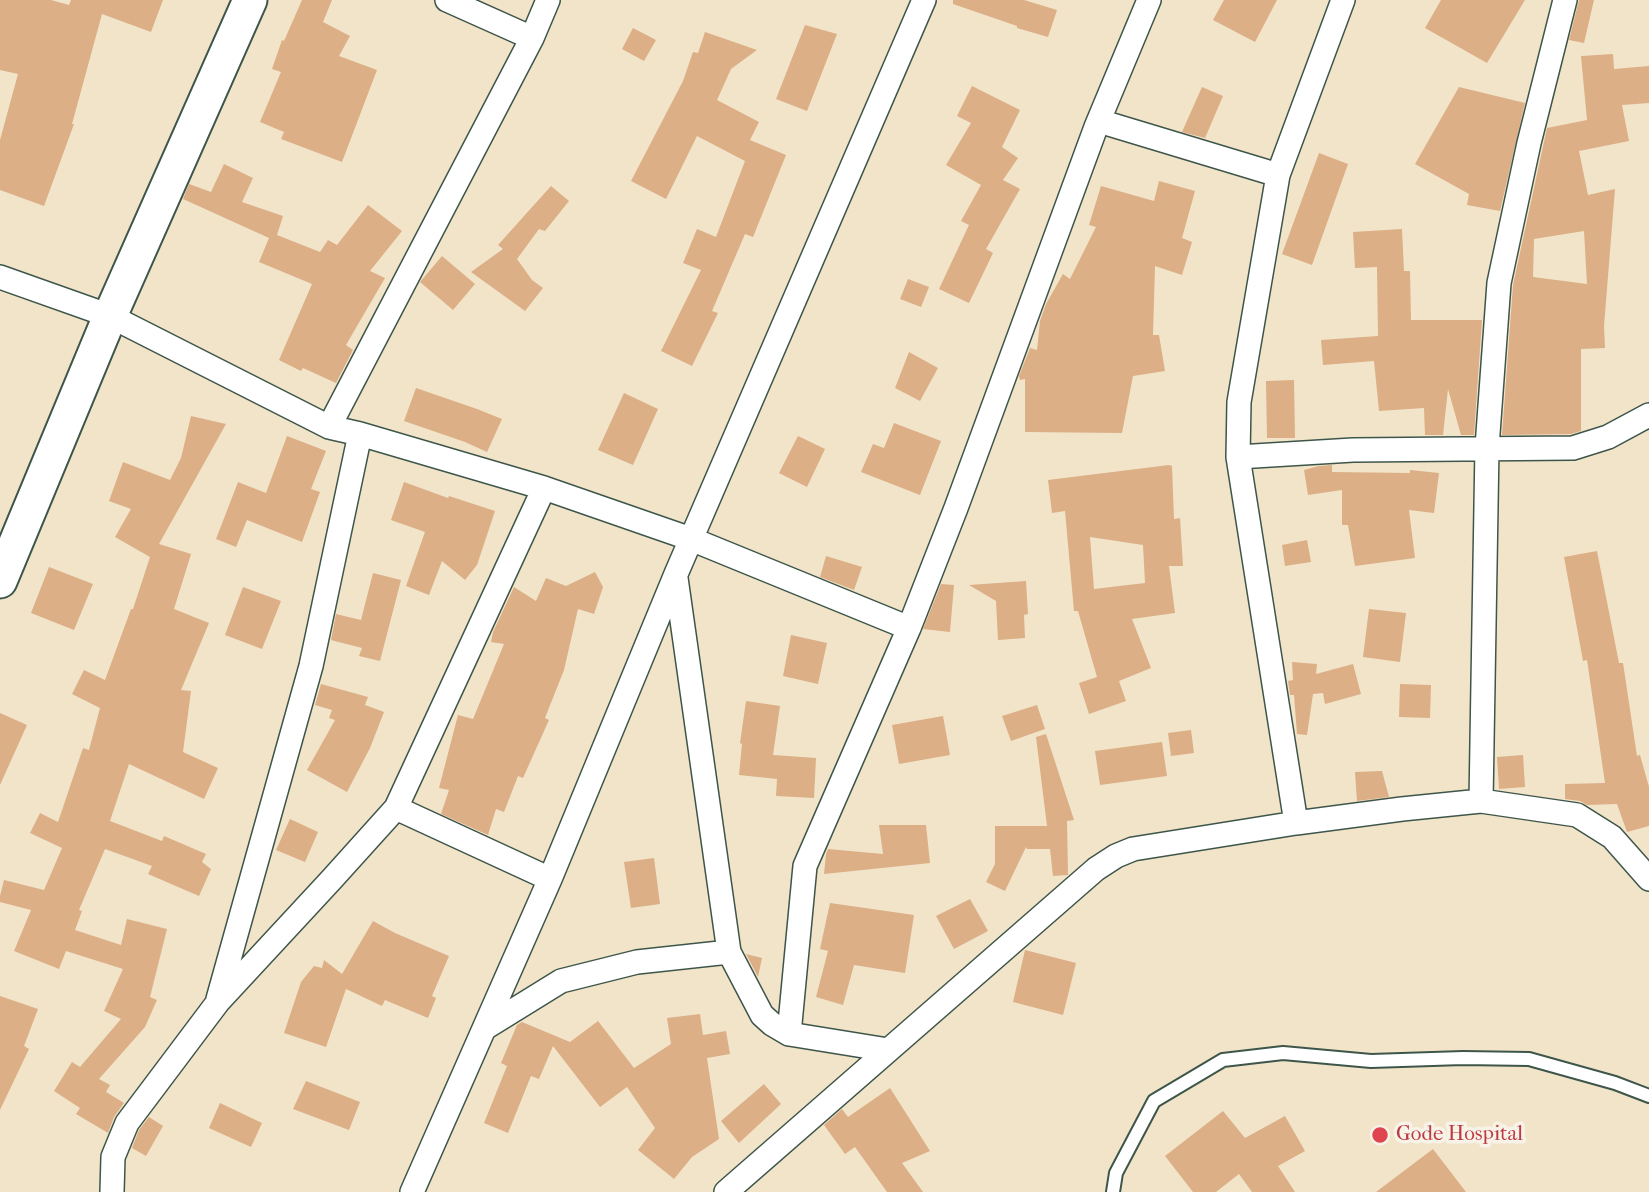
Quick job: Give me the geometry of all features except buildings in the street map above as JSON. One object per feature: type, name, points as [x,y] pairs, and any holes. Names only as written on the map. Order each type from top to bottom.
[{"type":"street","points":[[0,581],[110,316],[250,0]]},
{"type":"street","points":[[447,0],[532,38]]},
{"type":"street","points":[[329,427],[532,38],[548,0]]},
{"type":"street","points":[[412,1192],[550,879],[676,574],[924,0]]},
{"type":"street","points":[[789,1034],[804,866],[909,628],[1099,121],[1149,0]]},
{"type":"street","points":[[1296,823],[1238,457],[1239,402],[1278,175],[1343,0]]},
{"type":"street","points":[[1480,801],[1487,447],[1499,283],[1529,143],[1565,0]]},
{"type":"street","points":[[1099,121],[1278,175]]},
{"type":"street","points":[[0,277],[110,316],[329,427],[544,488],[691,539],[909,628]]},
{"type":"street","points":[[1238,457],[1353,450],[1573,447],[1608,437],[1649,415]]},
{"type":"street","points":[[218,1002],[311,666],[360,434]]},
{"type":"street","points":[[112,1192],[113,1157],[127,1123],[218,1002],[396,808],[544,488]]},
{"type":"street","points":[[676,574],[729,952],[762,1015],[772,1024],[789,1034],[888,1050]]},
{"type":"street","points":[[726,1192],[1096,869],[1133,849],[1402,808],[1480,801],[1577,815],[1612,837],[1649,879]]},
{"type":"street","points":[[396,808],[550,879]]},
{"type":"street","points":[[485,1028],[561,981],[637,962],[729,952]]},
{"type":"lane","points":[[1113,1192],[1116,1173],[1154,1101],[1223,1060],[1283,1053],[1371,1061],[1529,1059],[1615,1083],[1649,1096]]},
{"type":"place","name":"Gode Hospital","points":[[1380,1135]]}]
